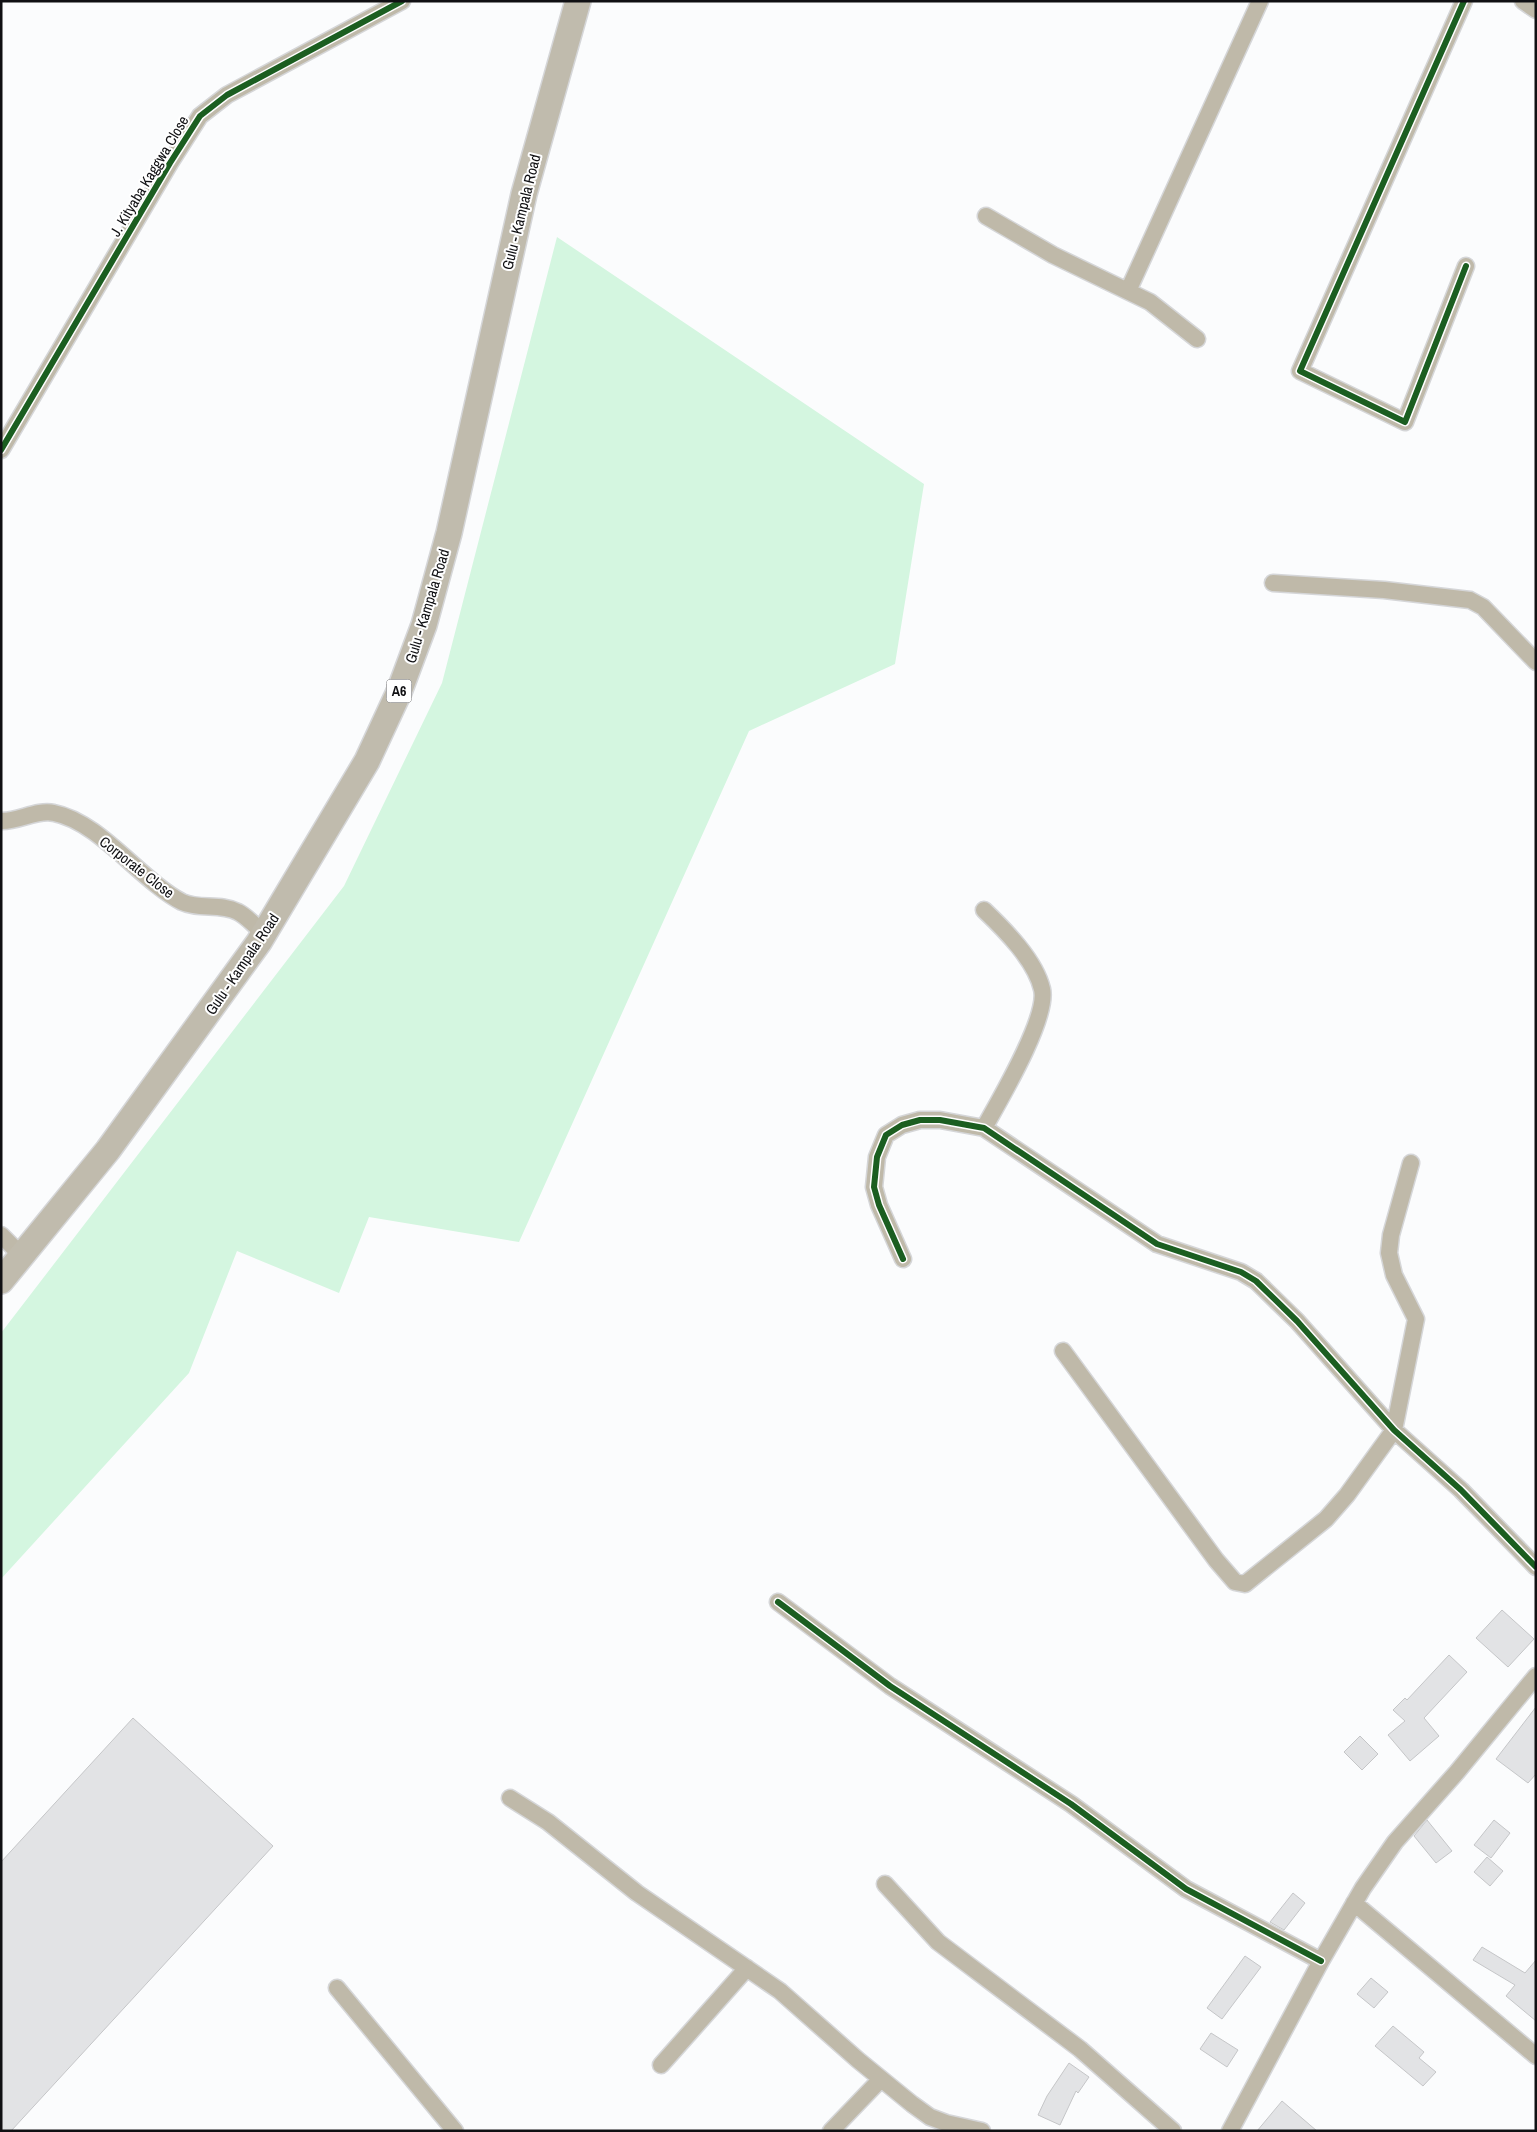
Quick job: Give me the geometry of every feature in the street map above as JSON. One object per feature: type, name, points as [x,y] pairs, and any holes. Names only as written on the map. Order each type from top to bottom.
[{"type":"main road","name":"Gulu - Kampala Road","points":[[1,1281],[108,1150],[259,942],[367,761],[399,692],[424,625],[464,466],[524,194],[578,1]]},
{"type":"street","name":"J. Kityaba Kaggwa Close","points":[[1,450],[170,163],[200,116],[227,95],[402,1]]},
{"type":"street","points":[[1128,291],[1260,1]]},
{"type":"street","points":[[1464,1],[1300,372],[1405,422],[1466,266]]},
{"type":"street","points":[[1523,1],[1536,10]]},
{"type":"street","points":[[986,216],[1053,255],[1150,302],[1197,339]]},
{"type":"street","points":[[1273,583],[1384,590],[1470,600],[1483,607],[1536,662]]},
{"type":"street","name":"Corporate Close","points":[[1,821],[52,812],[69,818],[84,827],[164,890],[184,902],[239,912],[259,929],[259,942]]},
{"type":"street","points":[[984,910],[1014,939],[1038,979],[1043,1001],[1039,1018],[1007,1086],[984,1128]]},
{"type":"street","points":[[903,1259],[879,1205],[874,1186],[876,1157],[886,1135],[902,1125],[920,1120],[940,1120],[984,1128],[1158,1244],[1241,1272],[1256,1281],[1297,1321],[1394,1430],[1461,1490],[1536,1567]]},
{"type":"street","points":[[1063,1351],[1216,1560],[1238,1584],[1245,1584],[1326,1519],[1347,1495],[1394,1430],[1416,1318],[1394,1275],[1390,1244],[1411,1163]]},
{"type":"street","points":[[1,1235],[22,1256]]},
{"type":"street","points":[[778,1602],[890,1686],[1071,1804],[1186,1889],[1321,1960]]},
{"type":"street","points":[[1230,2131],[1321,1960],[1354,1903],[1395,1842],[1457,1772],[1536,1676]]},
{"type":"street","points":[[510,1798],[548,1822],[650,1903],[780,1991],[881,2079],[930,2117],[967,2129],[982,2131]]},
{"type":"street","points":[[885,1884],[938,1942],[1080,2049],[1173,2131]]},
{"type":"street","points":[[1354,1903],[1536,2056]]},
{"type":"street","points":[[661,2065],[747,1968]]},
{"type":"street","points":[[336,1988],[455,2131]]},
{"type":"street","points":[[831,2131],[881,2079]]},
{"type":"green space","points":[[557,237],[924,484],[895,664],[749,731],[519,1242],[369,1217],[339,1293],[237,1251],[189,1373],[1,1579],[1,1333],[344,886],[442,683]]},
{"type":"building","points":[[1502,1610],[1534,1639],[1508,1667],[1476,1638]]},
{"type":"building","points":[[1449,1655],[1467,1672],[1424,1718],[1439,1736],[1410,1761],[1388,1735],[1405,1721],[1393,1710],[1405,1698],[1407,1700]]},
{"type":"building","points":[[1536,1707],[1536,1774],[1528,1783],[1496,1759]]},
{"type":"building","points":[[133,1718],[273,1846],[11,2131],[1,2131],[1,1862]]},
{"type":"building","points":[[1360,1736],[1378,1754],[1362,1770],[1344,1752]]},
{"type":"building","points":[[1427,1820],[1452,1851],[1436,1863],[1414,1836]]},
{"type":"building","points":[[1494,1820],[1510,1833],[1491,1858],[1474,1845]]},
{"type":"building","points":[[1487,1857],[1503,1871],[1490,1886],[1474,1872]]},
{"type":"building","points":[[1293,1893],[1305,1903],[1284,1930],[1270,1922]]},
{"type":"building","points":[[1482,1947],[1525,1973],[1536,1960],[1536,2021],[1506,1996],[1515,1985],[1473,1960]]},
{"type":"building","points":[[1245,1956],[1261,1967],[1222,2019],[1207,2008]]},
{"type":"building","points":[[1371,1978],[1388,1992],[1374,2008],[1357,1994]]},
{"type":"building","points":[[1393,2026],[1424,2052],[1419,2058],[1436,2072],[1423,2086],[1375,2046]]},
{"type":"building","points":[[1211,2033],[1238,2050],[1227,2067],[1200,2049]]},
{"type":"building","points":[[1069,2063],[1089,2077],[1078,2093],[1076,2091],[1060,2125],[1038,2115],[1047,2096]]},
{"type":"building","points":[[1282,2101],[1317,2131],[1257,2131]]},
{"type":"cycle path","points":[[1,450],[170,163],[200,116],[227,95],[402,1]]},
{"type":"cycle path","points":[[1464,1],[1300,371],[1405,422],[1466,266]]},
{"type":"cycle path","points":[[903,1259],[879,1205],[874,1187],[877,1157],[886,1135],[902,1125],[920,1120],[940,1120],[984,1128],[1157,1244],[1241,1272],[1256,1281],[1297,1321],[1394,1430],[1461,1490],[1536,1567]]},
{"type":"cycle path","points":[[778,1602],[890,1686],[1071,1804],[1186,1889],[1321,1961]]}]
